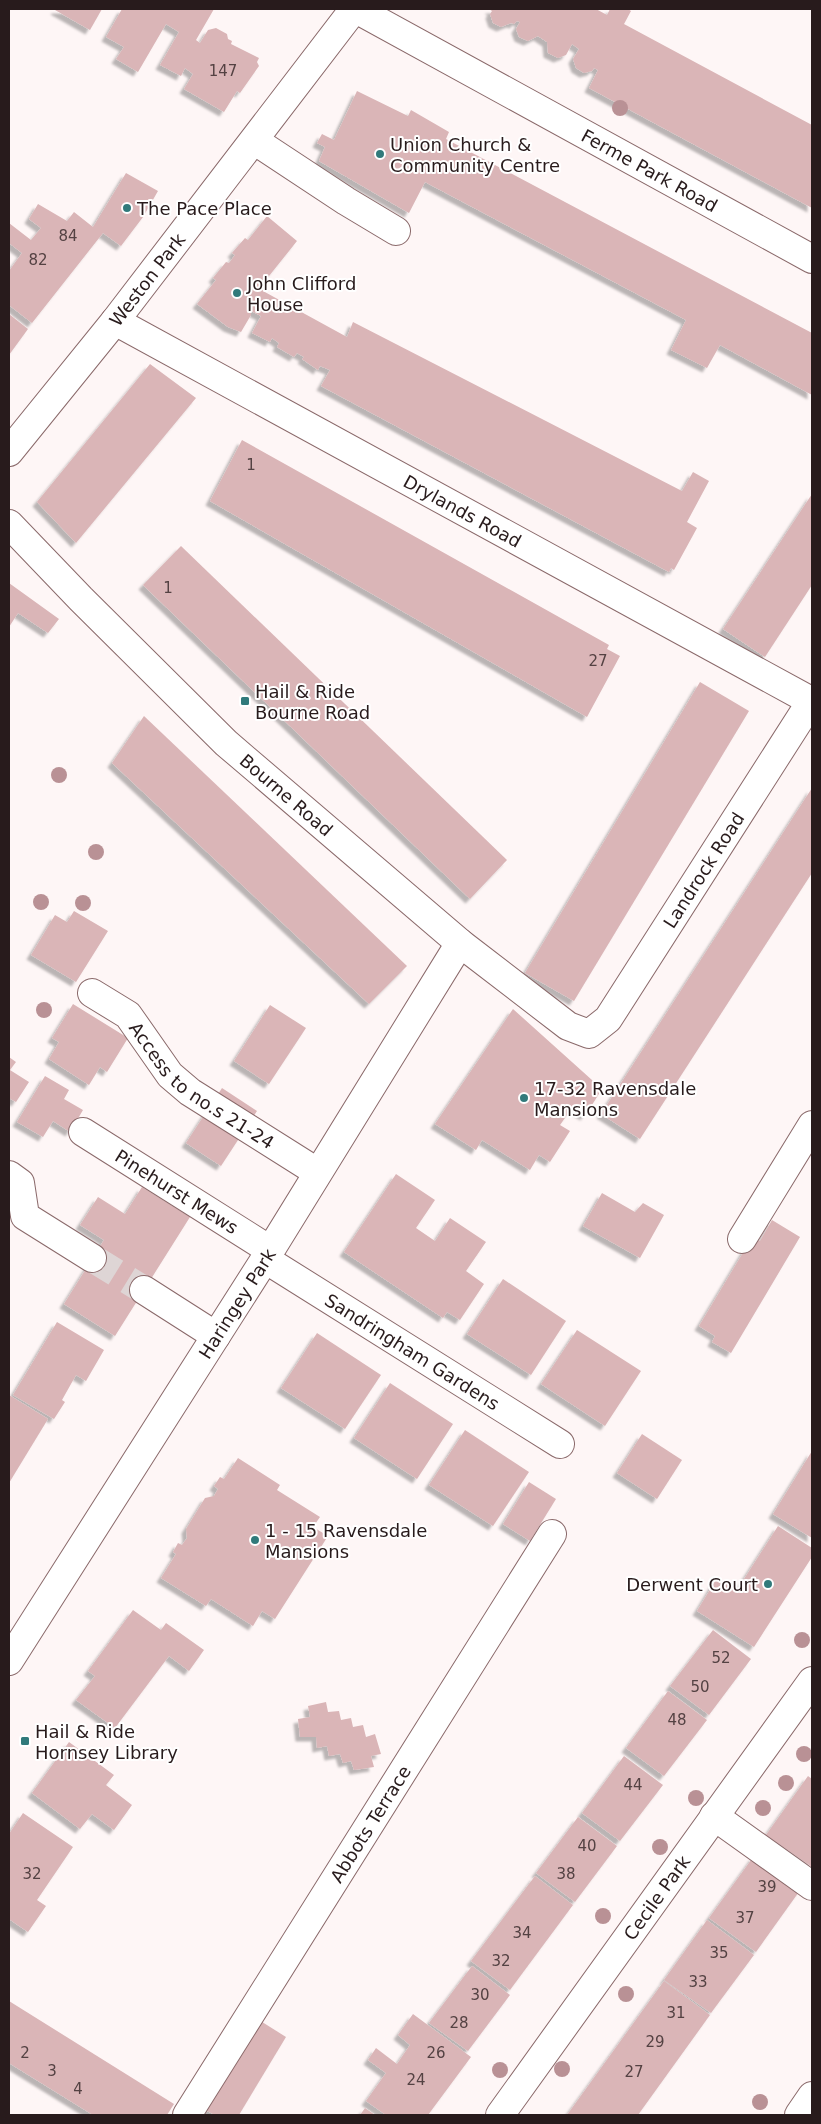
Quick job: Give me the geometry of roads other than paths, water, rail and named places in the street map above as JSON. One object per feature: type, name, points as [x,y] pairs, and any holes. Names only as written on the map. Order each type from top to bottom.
[{"type":"street","name":"Weston Park","points":[[9,452],[115,321],[355,9]]},
{"type":"street","name":"Ferme Park Road","points":[[355,9],[812,259]]},
{"type":"street","points":[[254,140],[346,201],[396,231]]},
{"type":"street","name":"Drylands Road","points":[[115,321],[812,701]]},
{"type":"street","name":"Bourne Road","points":[[9,524],[81,599],[226,743],[460,943],[568,1026],[589,1034]]},
{"type":"street","name":"Landrock Road","points":[[589,1034],[608,1019],[812,701]]},
{"type":"street","name":"Haringey Park","points":[[9,1661],[268,1254],[460,943]]},
{"type":"street","name":"Access to no.s 21-24","points":[[92,993],[128,1015],[170,1075],[190,1092],[317,1172]]},
{"type":"street","points":[[742,1239],[812,1125]]},
{"type":"street","name":"Pinehurst Mews","points":[[83,1132],[268,1254]]},
{"type":"street","points":[[9,1175],[20,1183],[25,1216],[92,1258]]},
{"type":"street","name":"Sandringham Gardens","points":[[268,1254],[560,1444]]},
{"type":"street","points":[[144,1290],[216,1336]]},
{"type":"street","name":"Abbots Terrace","points":[[187,2115],[552,1534]]},
{"type":"street","name":"Cecile Park","points":[[500,2115],[812,1681]]},
{"type":"street","points":[[714,1816],[812,1886]]},
{"type":"street","points":[[799,2115],[812,2096]]},
{"type":"tunnel","points":[[92,1258],[144,1290]]},
{"type":"place","name":"Union Church & Community Centre","points":[[380,154]]},
{"type":"place","name":"The Pace Place","points":[[127,208]]},
{"type":"place","name":"John Clifford House","points":[[237,293]]},
{"type":"place","name":"Hail & Ride Bourne Road","points":[[245,701]]},
{"type":"place","name":"17-32 Ravensdale Mansions","points":[[524,1098]]},
{"type":"place","name":"1 - 15 Ravensdale Mansions","points":[[255,1540]]},
{"type":"place","name":"Derwent Court","points":[[768,1584]]},
{"type":"place","name":"Hail & Ride Hornsey Library","points":[[25,1741]]}]
